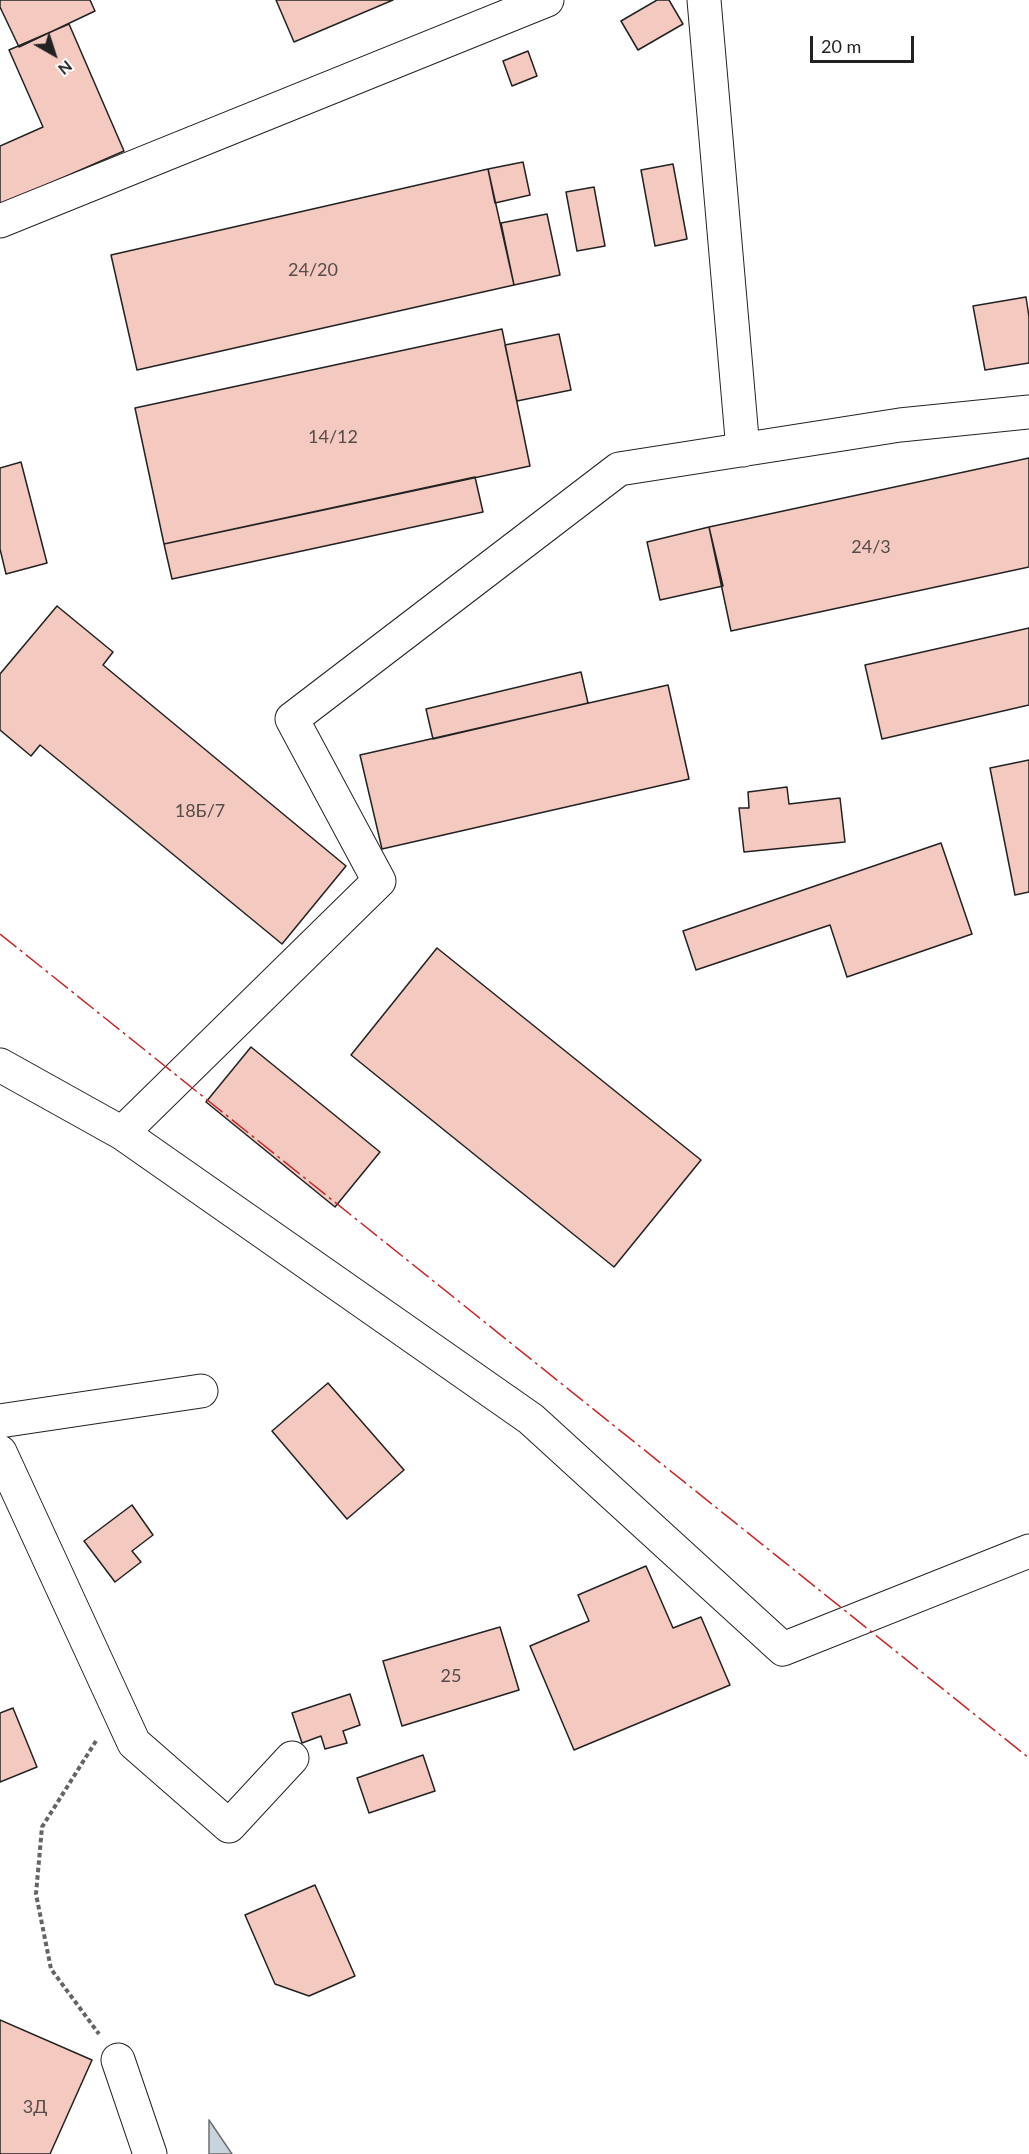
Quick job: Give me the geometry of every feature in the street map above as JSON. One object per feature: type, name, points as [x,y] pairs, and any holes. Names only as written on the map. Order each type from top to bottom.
[{"type":"lane","points":[[0,221],[547,0]]},
{"type":"lane","points":[[704,0],[743,450]]},
{"type":"lane","points":[[122,1133],[379,881],[292,719],[619,469],[900,425],[1029,412]]},
{"type":"lane","points":[[0,1065],[122,1133],[531,1419],[783,1649],[1029,1551]]},
{"type":"lane","points":[[0,1421],[201,1391]]},
{"type":"lane","points":[[0,1452],[134,1743],[229,1826],[292,1758]]},
{"type":"lane","points":[[118,2060],[150,2154]]},
{"type":"path","points":[[118,1708],[42,1827],[36,1894],[51,1969],[118,2060]]},
{"type":"shaded area","points":[[209,2120],[232,2154],[209,2154]]},
{"type":"building","points":[[0,0],[90,0],[95,11],[19,47],[0,7]]},
{"type":"building","points":[[276,0],[393,0],[294,42]]},
{"type":"building","points":[[657,0],[669,0],[683,24],[638,50],[621,21]]},
{"type":"building","points":[[69,24],[124,151],[0,205],[0,146],[43,127],[9,50]]},
{"type":"building","points":[[528,51],[537,76],[512,86],[503,61]]},
{"type":"building","points":[[523,162],[530,195],[495,203],[488,169]]},
{"type":"building","points":[[673,164],[687,239],[655,246],[641,170]]},
{"type":"building","points":[[488,169],[514,285],[137,370],[111,255]]},
{"type":"building","points":[[594,187],[605,246],[577,251],[566,192]]},
{"type":"building","points":[[547,214],[560,275],[514,285],[501,223]]},
{"type":"building","points":[[1026,297],[1029,317],[1029,363],[985,370],[973,306]]},
{"type":"building","points":[[502,329],[530,466],[164,544],[135,408]]},
{"type":"building","points":[[559,334],[571,390],[517,401],[505,345]]},
{"type":"building","points":[[1029,458],[1029,567],[731,631],[709,527]]},
{"type":"building","points":[[21,462],[47,563],[6,574],[0,549],[0,468]]},
{"type":"building","points":[[475,477],[483,512],[172,579],[164,544]]},
{"type":"building","points":[[709,527],[723,586],[660,600],[647,542]]},
{"type":"building","points":[[57,606],[113,652],[103,665],[346,866],[282,944],[40,745],[31,756],[0,730],[0,674]]},
{"type":"building","points":[[1029,628],[1029,705],[882,739],[865,665]]},
{"type":"building","points":[[581,672],[588,703],[433,739],[426,709]]},
{"type":"building","points":[[668,685],[689,779],[382,849],[360,755]]},
{"type":"building","points":[[1029,760],[1029,892],[1015,895],[990,768]]},
{"type":"building","points":[[787,787],[789,804],[840,798],[845,842],[744,852],[739,808],[749,808],[748,792]]},
{"type":"building","points":[[941,843],[972,934],[847,977],[830,925],[696,970],[683,931]]},
{"type":"building","points":[[437,948],[701,1160],[614,1267],[351,1055]]},
{"type":"building","points":[[251,1047],[380,1152],[335,1207],[206,1102]]},
{"type":"building","points":[[328,1383],[404,1470],[347,1519],[272,1431]]},
{"type":"building","points":[[132,1505],[153,1535],[132,1551],[141,1562],[115,1582],[84,1541]]},
{"type":"building","points":[[646,1566],[673,1628],[701,1617],[730,1685],[574,1750],[530,1646],[589,1621],[578,1595]]},
{"type":"building","points":[[500,1627],[519,1690],[402,1726],[383,1661]]},
{"type":"building","points":[[350,1694],[360,1725],[343,1731],[347,1743],[325,1749],[321,1736],[302,1743],[292,1713]]},
{"type":"building","points":[[13,1708],[37,1767],[0,1782],[0,1713]]},
{"type":"building","points":[[423,1755],[435,1791],[369,1813],[357,1778]]},
{"type":"building","points":[[315,1885],[355,1976],[309,1996],[275,1984],[245,1915]]},
{"type":"building","points":[[0,2020],[92,2060],[50,2154],[0,2154]]},
{"type":"power","points":[[0,934],[1029,1758]]}]
